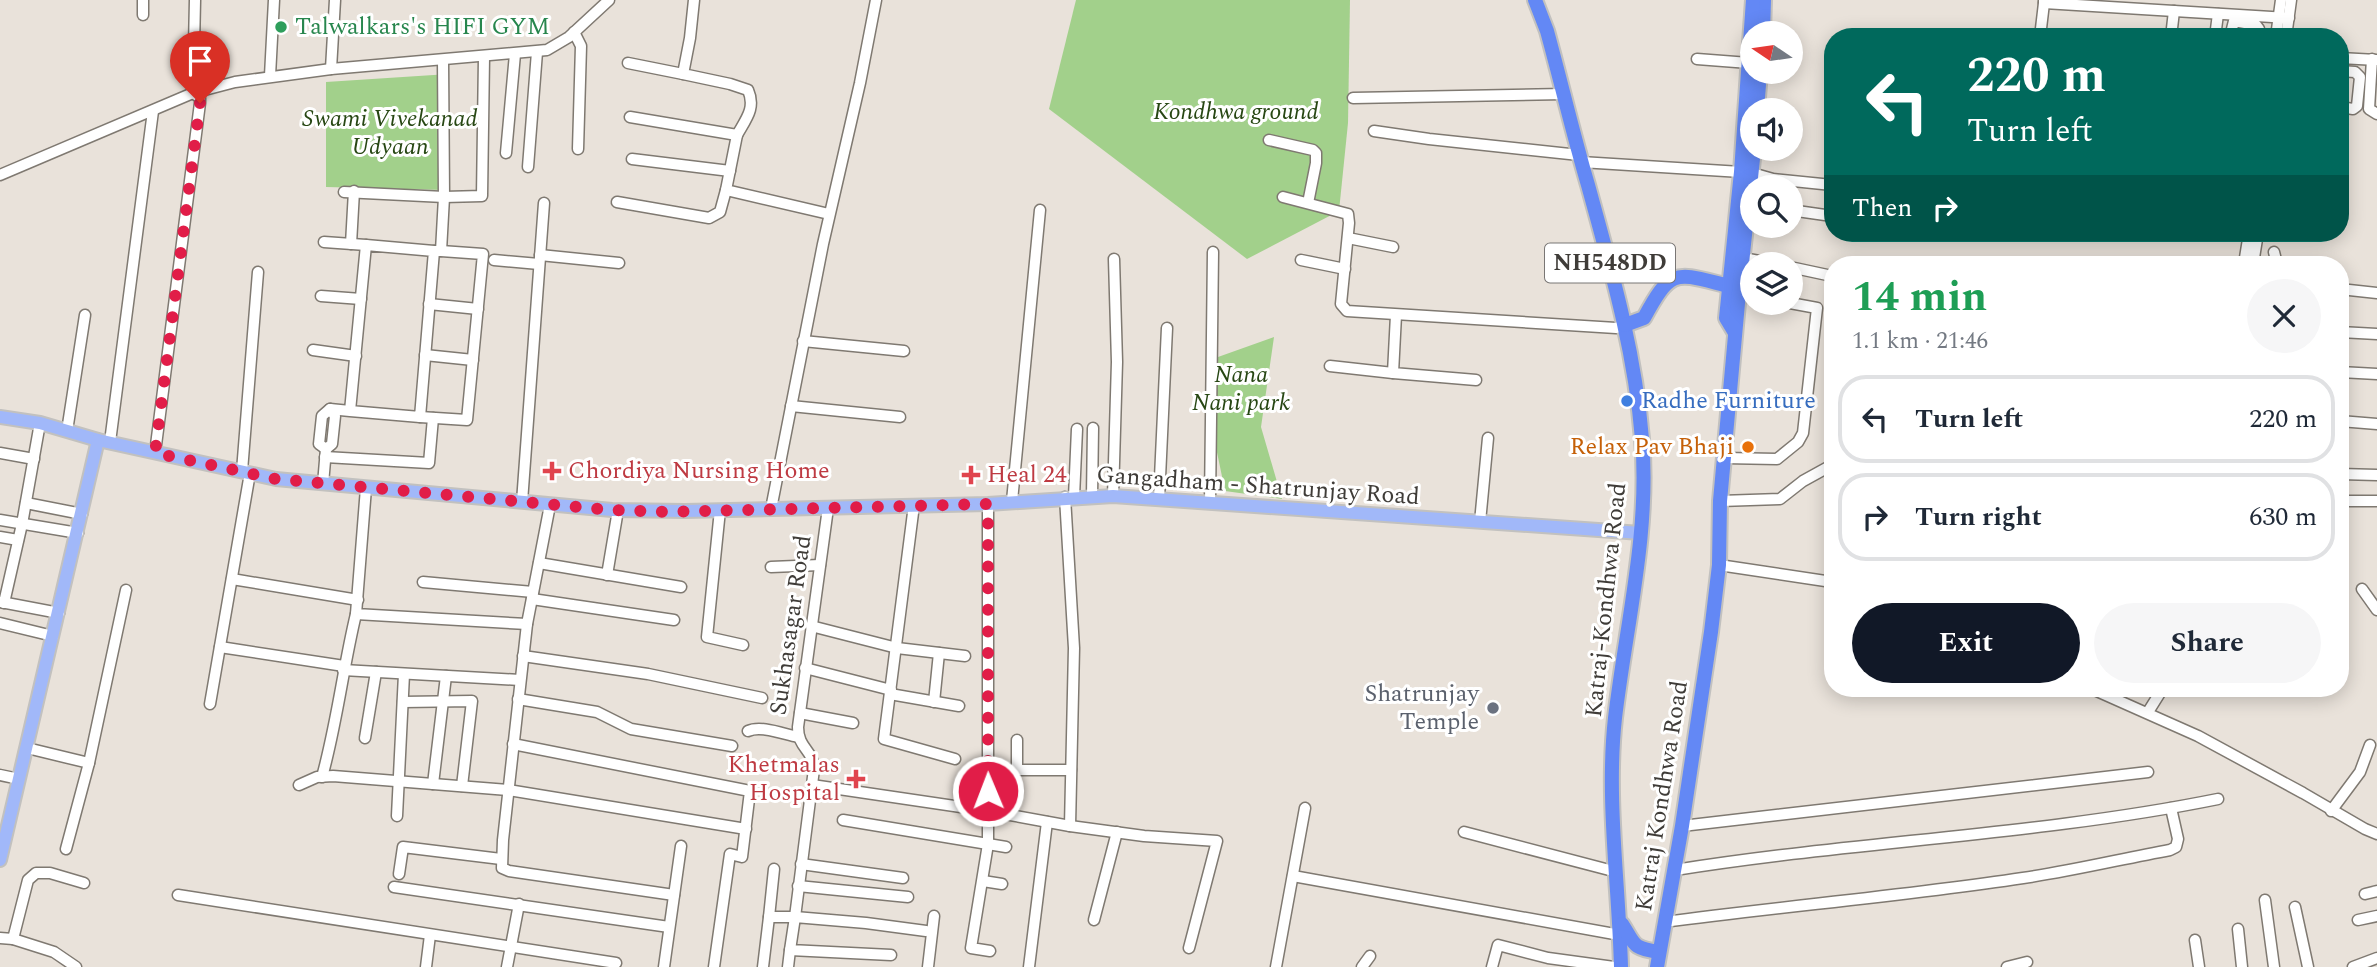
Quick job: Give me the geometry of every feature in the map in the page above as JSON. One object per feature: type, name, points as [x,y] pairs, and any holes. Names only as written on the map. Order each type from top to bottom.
[{"type":"highway","name":"Katraj-Kondhwa Road","points":[[1535,0],[1547,31],[1625,325],[1642,437],[1641,533],[1612,763],[1621,967]]},
{"type":"highway","points":[[1753,0],[1754,21]]},
{"type":"highway","points":[[1764,21],[1765,0]]},
{"type":"highway","points":[[1742,252],[1754,84]]},
{"type":"highway","points":[[1746,173],[1750,161]]},
{"type":"highway","points":[[1625,325],[1644,318],[1658,293],[1671,278],[1682,275],[1740,291]]},
{"type":"highway","name":"Katraj Kondhwa Road","points":[[1657,967],[1682,827],[1711,632],[1719,565],[1720,501],[1740,291]]},
{"type":"highway","points":[[1620,920],[1634,945],[1659,952]]},
{"type":"main road","name":"Gangadham - Shatrunjay Road","points":[[0,417],[40,423],[104,441],[276,479],[618,510],[988,504],[1113,496],[1641,533]]},
{"type":"main road","points":[[0,860],[82,514],[104,441]]},
{"type":"street","points":[[143,0],[143,15]]},
{"type":"street","points":[[193,93],[195,0]]},
{"type":"street","points":[[270,76],[274,0]]},
{"type":"street","points":[[331,69],[335,0]]},
{"type":"street","points":[[0,176],[193,93],[235,82],[331,69],[537,52],[559,44],[609,0]]},
{"type":"street","points":[[683,74],[694,0]]},
{"type":"street","points":[[771,509],[829,214],[860,83],[876,0]]},
{"type":"street","points":[[2281,0],[2285,28]]},
{"type":"street","points":[[2279,28],[2291,0]]},
{"type":"street","points":[[2041,28],[2044,2],[2283,17]]},
{"type":"street","points":[[2172,28],[2174,11]]},
{"type":"street","points":[[2216,28],[2218,14]]},
{"type":"street","points":[[2233,28],[2234,21],[2256,24],[2258,28]]},
{"type":"street","points":[[574,32],[581,46],[578,149]]},
{"type":"street","points":[[528,167],[537,52]]},
{"type":"street","points":[[506,153],[515,54]]},
{"type":"street","points":[[351,244],[349,192],[443,197],[482,196],[484,57]]},
{"type":"street","points":[[2349,58],[2374,59],[2369,109],[2377,114]]},
{"type":"street","points":[[420,417],[429,304],[443,197],[443,60]]},
{"type":"street","points":[[1698,60],[1740,66]]},
{"type":"street","points":[[617,202],[709,218],[720,212],[737,135],[752,108],[748,90],[740,86],[628,64]]},
{"type":"street","points":[[2349,72],[2356,72],[2360,77],[2357,106],[2349,108]]},
{"type":"street","points":[[155,453],[200,103],[200,98],[193,93]]},
{"type":"street","points":[[1353,99],[1564,94]]},
{"type":"street","points":[[104,441],[153,111]]},
{"type":"street","points":[[630,117],[737,135]]},
{"type":"street","points":[[1374,131],[1580,159],[1746,173],[1824,184]]},
{"type":"street","points":[[1269,140],[1316,153],[1308,203]]},
{"type":"street","points":[[632,159],[730,171]]},
{"type":"street","points":[[726,190],[829,214]]},
{"type":"street","points":[[1283,197],[1348,214],[1341,304],[1344,310],[1616,328],[1625,325]]},
{"type":"street","points":[[522,502],[544,203]]},
{"type":"street","points":[[1012,501],[1040,209]]},
{"type":"street","points":[[1803,212],[1824,215]]},
{"type":"street","points":[[1348,238],[1393,247]]},
{"type":"street","points":[[323,484],[326,453],[319,444],[322,416],[330,409],[467,420],[484,254],[324,242]]},
{"type":"street","points":[[350,411],[366,245]]},
{"type":"street","points":[[1210,503],[1213,252]]},
{"type":"street","points":[[2274,252],[2275,256]]},
{"type":"street","points":[[1113,496],[1117,362],[1115,259]]},
{"type":"street","points":[[494,260],[619,263]]},
{"type":"street","points":[[1301,260],[1345,270]]},
{"type":"street","points":[[1803,270],[1824,274]]},
{"type":"street","points":[[210,704],[232,579],[246,472],[258,272]]},
{"type":"street","points":[[2349,290],[2377,293]]},
{"type":"street","points":[[321,296],[361,299]]},
{"type":"street","points":[[429,304],[478,309]]},
{"type":"street","points":[[1724,458],[1776,459],[1798,442],[1803,433],[1817,307],[1803,305]]},
{"type":"street","points":[[67,431],[85,315]]},
{"type":"street","points":[[1393,373],[1396,315]]},
{"type":"street","points":[[1159,499],[1167,328]]},
{"type":"street","points":[[2349,332],[2377,334]]},
{"type":"street","points":[[803,341],[904,351]]},
{"type":"street","points":[[313,350],[356,356]]},
{"type":"street","points":[[425,355],[472,360]]},
{"type":"street","points":[[1330,366],[1476,380]]},
{"type":"street","points":[[2349,372],[2377,374]]},
{"type":"street","points":[[791,406],[900,417]]},
{"type":"street","points":[[326,453],[429,463],[433,418]]},
{"type":"street","points":[[2349,422],[2377,424]]},
{"type":"street","points":[[40,423],[22,524],[2,602],[59,613]]},
{"type":"street","points":[[1092,496],[1093,428]]},
{"type":"street","points":[[1070,826],[1074,648],[1069,497],[1077,429]]},
{"type":"street","points":[[1480,522],[1488,438]]},
{"type":"street","points":[[0,453],[34,459]]},
{"type":"street","points":[[1720,501],[1780,499],[1803,481],[1824,469]]},
{"type":"street","points":[[2349,474],[2377,475]]},
{"type":"street","points":[[322,777],[338,712],[356,614],[366,488]]},
{"type":"street","points":[[2349,500],[2377,501]]},
{"type":"street","points":[[26,503],[82,514]]},
{"type":"street","points":[[988,504],[988,844],[971,948],[990,951]]},
{"type":"street","points":[[550,505],[527,624],[502,868],[674,895]]},
{"type":"street","points":[[914,505],[884,739],[955,759]]},
{"type":"street","name":"Sukhasagar Road","points":[[788,967],[812,785],[813,760],[798,737],[800,713],[828,508]]},
{"type":"street","points":[[607,575],[618,510]]},
{"type":"street","points":[[720,510],[707,637],[744,645]]},
{"type":"street","points":[[0,520],[78,533]]},
{"type":"street","points":[[0,537],[18,540]]},
{"type":"street","points":[[0,559],[13,561]]},
{"type":"street","points":[[539,563],[681,587]]},
{"type":"street","points":[[771,567],[820,565]]},
{"type":"street","points":[[1719,565],[1824,581]]},
{"type":"street","points":[[232,579],[358,600]]},
{"type":"street","points":[[423,582],[533,595],[674,620]]},
{"type":"street","points":[[2362,589],[2377,610]]},
{"type":"street","points":[[66,849],[89,763],[126,590]]},
{"type":"street","points":[[356,614],[527,624]]},
{"type":"street","points":[[0,623],[53,636]]},
{"type":"street","points":[[811,626],[897,648],[965,656]]},
{"type":"street","points":[[220,647],[376,672],[520,680]]},
{"type":"street","points":[[934,702],[939,653]]},
{"type":"street","points":[[523,656],[648,674],[762,698]]},
{"type":"street","points":[[805,668],[890,692],[958,706]]},
{"type":"street","points":[[365,737],[376,672]]},
{"type":"street","points":[[397,816],[404,674]]},
{"type":"street","points":[[433,784],[446,676]]},
{"type":"street","points":[[2112,697],[2148,712],[2271,775],[2331,811],[2377,834]]},
{"type":"street","points":[[2148,712],[2157,697]]},
{"type":"street","points":[[518,699],[597,712],[631,729],[732,747]]},
{"type":"street","points":[[403,702],[472,701],[463,786]]},
{"type":"street","points":[[800,713],[853,723]]},
{"type":"street","points":[[748,731],[752,728],[761,729],[798,737]]},
{"type":"street","points":[[1017,740],[1017,770]]},
{"type":"street","points":[[513,744],[750,791],[742,857],[730,854],[714,967]]},
{"type":"street","points":[[2331,811],[2360,772],[2370,745]]},
{"type":"street","points":[[27,748],[89,763]]},
{"type":"street","points":[[988,770],[1071,770]]},
{"type":"street","points":[[1682,827],[2147,772]]},
{"type":"street","points":[[0,775],[19,779]]},
{"type":"street","points":[[299,785],[322,777],[508,790],[746,829]]},
{"type":"street","points":[[812,785],[1070,826],[1217,841],[1189,948]]},
{"type":"street","points":[[1675,870],[1746,858],[1919,840],[2171,808],[2218,799]]},
{"type":"street","points":[[1276,967],[1305,808]]},
{"type":"street","points":[[1664,922],[2014,880],[2170,850],[2176,847],[2178,839],[2171,808]]},
{"type":"street","points":[[843,820],[1006,847]]},
{"type":"street","points":[[1029,967],[1047,822]]},
{"type":"street","points":[[1094,920],[1117,832]]},
{"type":"street","points":[[1464,832],[1617,872]]},
{"type":"street","points":[[664,967],[681,846]]},
{"type":"street","points":[[399,874],[403,847],[501,859]]},
{"type":"street","points":[[801,864],[903,878]]},
{"type":"street","points":[[762,967],[774,869]]},
{"type":"street","points":[[13,939],[28,880],[36,873],[50,873],[85,883]]},
{"type":"street","points":[[1293,876],[1620,935]]},
{"type":"street","points":[[983,881],[1002,884]]},
{"type":"street","points":[[798,886],[908,897]]},
{"type":"street","points":[[394,887],[668,927]]},
{"type":"street","points":[[2365,894],[2377,891]]},
{"type":"street","points":[[178,895],[616,963]]},
{"type":"street","points":[[2265,900],[2274,967]]},
{"type":"street","points":[[507,967],[519,904]]},
{"type":"street","points":[[2295,907],[2308,967]]},
{"type":"street","points":[[928,967],[934,916]]},
{"type":"street","points":[[2358,920],[2377,916]]},
{"type":"street","points":[[769,917],[866,923],[926,931]]},
{"type":"street","points":[[2238,929],[2242,967]]},
{"type":"street","points":[[426,967],[430,935]]},
{"type":"street","points":[[0,938],[54,951],[76,967]]},
{"type":"street","points":[[2194,940],[2199,967]]},
{"type":"street","points":[[1492,967],[1497,945],[1548,958],[1614,967]]},
{"type":"street","points":[[790,950],[891,956]]},
{"type":"street","points":[[1362,967],[1370,956]]},
{"type":"street","points":[[2353,967],[2377,958]]},
{"type":"street","points":[[2007,967],[2027,962]]},
{"type":"green space","name":"Kondhwa ground","points":[[1076,0],[1350,0],[1348,123],[1339,211],[1247,259],[1049,109]]},
{"type":"green space","name":"Swami Vivekanad Udyaan","points":[[449,74],[445,190],[326,187],[326,82]]},
{"type":"green space","name":"Nana Nani park","points":[[1274,337],[1261,427],[1282,499],[1225,491],[1212,428],[1218,357]]},
{"type":"place","name":"Talwalkars's HIFI GYM","points":[[281,27]]},
{"type":"place","name":"Radhe Furniture","points":[[1627,401]]},
{"type":"place","name":"Relax Pav Bhaji","points":[[1748,447]]},
{"type":"place","name":"Chordiya Nursing Home","points":[[552,471]]},
{"type":"place","name":"Heal 24","points":[[971,475]]},
{"type":"place","name":"Shatrunjay Temple","points":[[1493,708]]},
{"type":"place","name":"Khetmalas Hospital","points":[[856,779]]},
{"type":"route","points":[[200,103],[155,453],[276,479],[612,510],[666,512],[988,504],[988,791]]}]
